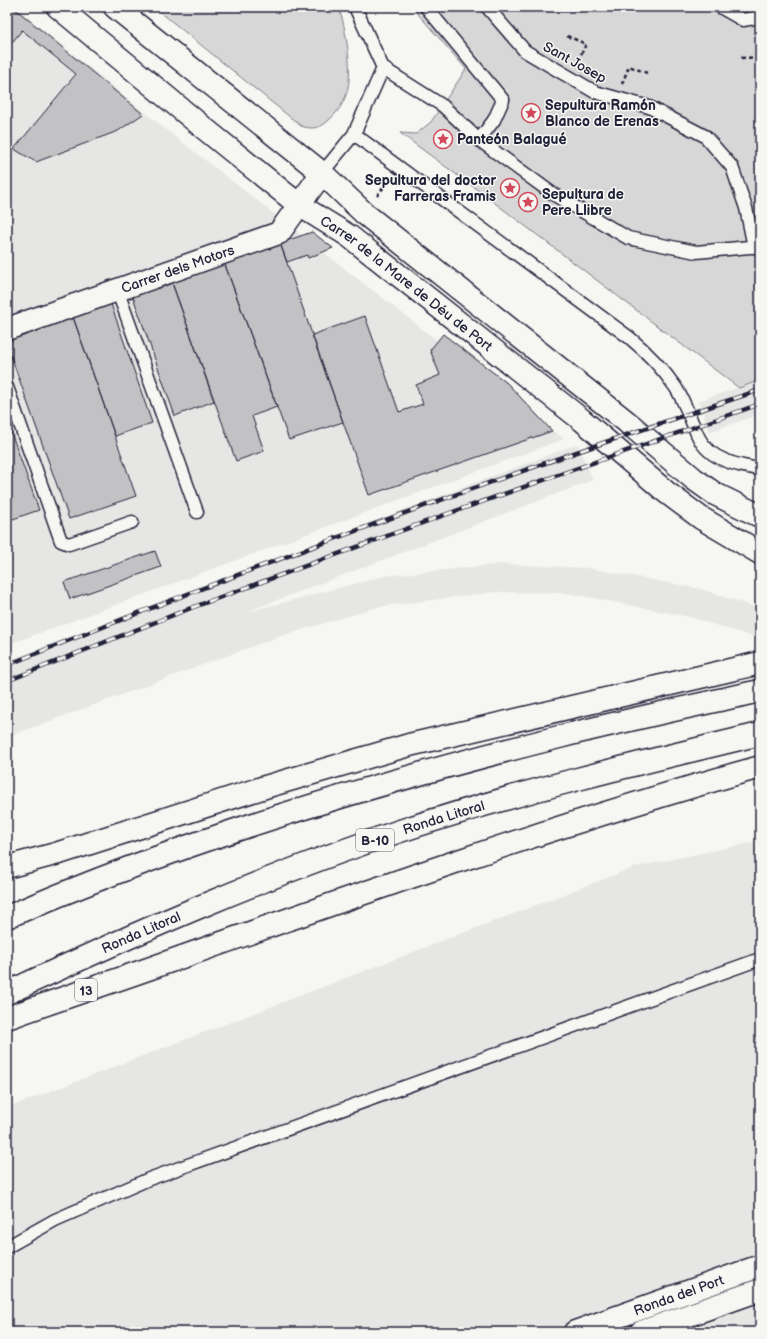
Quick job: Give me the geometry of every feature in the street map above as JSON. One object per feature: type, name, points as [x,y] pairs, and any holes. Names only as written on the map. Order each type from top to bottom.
[{"type":"main road","name":"Carrer de la Mare de Déu de Port","points":[[58,7],[204,129],[299,205],[349,236],[582,420],[672,496],[701,518],[760,553]]},
{"type":"main road","name":"Carrer de la Mare de Déu de Port","points":[[115,7],[322,173],[365,214],[626,422],[694,479],[721,498],[760,516]]},
{"type":"main road","name":"Carrer dels Motors","points":[[7,329],[279,233],[322,173]]},
{"type":"main road","points":[[7,867],[265,787],[409,745],[760,663]]},
{"type":"main road","points":[[7,917],[142,862],[250,825],[403,779],[560,737],[760,691]]},
{"type":"main road","name":"Ronda Litoral","points":[[7,993],[91,954],[221,898],[309,863],[399,831],[553,784],[760,734]]},
{"type":"main road","points":[[7,1034],[166,963],[326,905],[467,857],[692,786],[760,767]]},
{"type":"main road","points":[[7,877],[59,852]]},
{"type":"main road","name":"13","points":[[7,1018],[166,963]]},
{"type":"main road","name":"Ronda del Port","points":[[575,1332],[760,1266]]},
{"type":"main road","name":"Ronda del Port","points":[[641,1332],[760,1290]]},
{"type":"lane","points":[[356,7],[384,68],[443,106],[479,140],[553,194],[628,238],[696,252],[757,246]]},
{"type":"lane","points":[[426,7],[503,100],[494,120],[479,140]]},
{"type":"lane","name":"Sant Josep","points":[[487,7],[525,51],[595,92],[648,108],[704,136],[732,167],[757,246]]},
{"type":"lane","points":[[720,7],[743,20],[760,17]]},
{"type":"lane","points":[[322,173],[354,134],[384,68]]},
{"type":"lane","points":[[354,134],[630,338],[659,364],[675,388],[700,439],[706,447],[719,458],[734,464],[760,469]]},
{"type":"lane","points":[[116,291],[119,295],[197,512]]},
{"type":"lane","points":[[7,387],[61,541],[69,544],[132,522]]},
{"type":"lane","points":[[7,1247],[55,1220],[149,1179],[760,959]]},
{"type":"path","points":[[568,36],[586,44],[577,65]]},
{"type":"path","points":[[741,58],[760,57]]},
{"type":"path","points":[[621,85],[629,66],[647,73]]},
{"type":"path","points":[[377,197],[391,178]]},
{"type":"shaded area","points":[[7,7],[15,7],[169,132],[564,439],[7,645]]},
{"type":"shaded area","points":[[154,7],[338,7],[345,29],[349,64],[348,84],[342,103],[337,112],[323,125],[316,128],[301,126]]},
{"type":"shaded area","points":[[412,7],[760,7],[760,380],[739,388],[400,133],[416,134],[431,122],[466,69]]},
{"type":"shaded area","points":[[760,380],[760,414],[709,432],[699,401]]},
{"type":"shaded area","points":[[577,444],[593,480],[243,613],[384,576],[502,564],[588,568],[701,589],[760,609],[760,639],[690,617],[567,593],[494,592],[378,607],[275,638],[7,737],[7,661]]},
{"type":"shaded area","points":[[760,841],[760,1332],[7,1332],[7,1108],[635,867]]},
{"type":"building","points":[[7,7],[13,7],[143,114],[118,131],[36,162],[14,149],[76,74],[22,30],[7,49]]},
{"type":"building","points":[[312,232],[333,248],[308,258],[307,255],[287,262],[280,243]]},
{"type":"building","points":[[280,243],[343,422],[289,440],[224,262]]},
{"type":"building","points":[[224,262],[277,407],[252,416],[264,451],[236,461],[171,280]]},
{"type":"building","points":[[171,280],[214,401],[175,416],[132,294]]},
{"type":"building","points":[[110,301],[152,423],[115,436],[73,317]]},
{"type":"building","points":[[365,316],[399,412],[423,404],[416,385],[440,375],[430,350],[443,334],[507,383],[552,431],[369,495],[312,335]]},
{"type":"building","points":[[73,317],[136,496],[69,519],[7,345],[7,340]]},
{"type":"building","points":[[7,421],[39,510],[7,521]]},
{"type":"building","points":[[155,551],[161,567],[70,599],[64,582]]},
{"type":"railway","points":[[7,665],[287,556],[570,454],[760,390]]},
{"type":"railway","points":[[7,681],[191,608],[436,518],[760,404]]},
{"type":"place","name":"Sepultura Ramón Blanco de Erenas","points":[[531,113]]},
{"type":"place","name":"Panteón Balagué","points":[[443,139]]},
{"type":"place","name":"Sepultura del doctor Farreras Framis","points":[[510,188]]},
{"type":"place","name":"Sepultura de Pere Llibre","points":[[528,202]]}]
